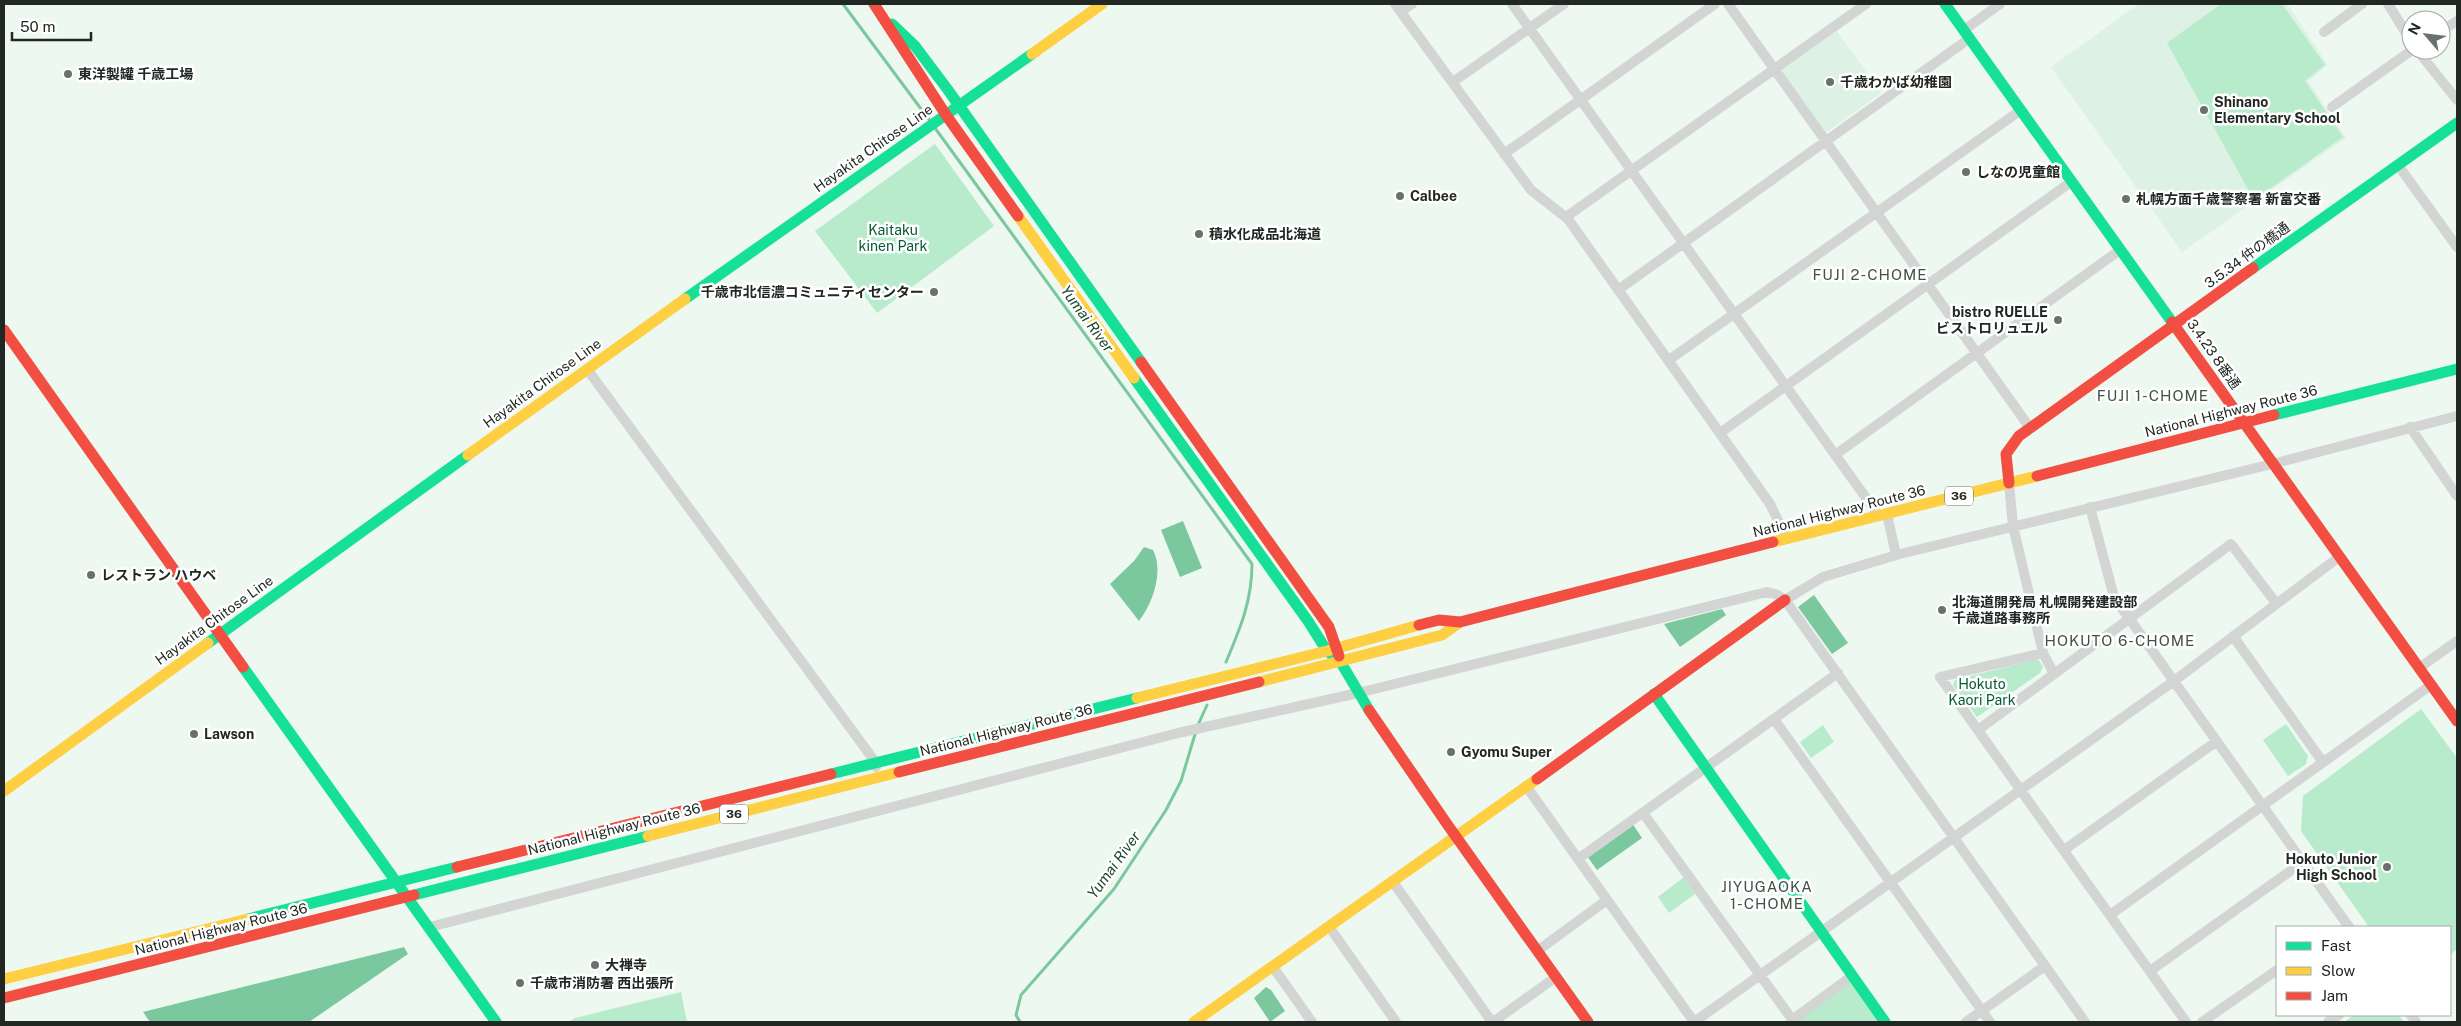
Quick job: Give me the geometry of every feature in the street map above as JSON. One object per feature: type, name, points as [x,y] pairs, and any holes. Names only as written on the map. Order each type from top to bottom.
[{"type":"main road","name":"Hayakita Chitose Line","points":[[4,791],[587,369],[1102,4]]},
{"type":"main road","name":"3.4.23 8番通","points":[[1944,4],[2176,325],[2272,464],[2457,722]]},
{"type":"main road","points":[[877,7],[915,46],[1329,627],[1332,650]]},
{"type":"main road","points":[[877,7],[900,46],[946,115],[1302,613],[1340,661],[1358,693],[1455,836],[1588,1022]]},
{"type":"main road","name":"3.5.34 仲の橋通","points":[[2010,483],[2004,464],[2006,453],[2013,442],[2030,428],[2457,122]]},
{"type":"main road","points":[[4,330],[397,880],[496,1022]]},
{"type":"main road","name":"National Highway Route 36","points":[[4,979],[397,880],[1332,650],[1439,620],[1460,622],[2457,369]]},
{"type":"main road","points":[[1194,1022],[1330,928],[1455,836],[1785,600]]},
{"type":"main road","name":"National Highway Route 36","points":[[4,998],[1442,635],[1460,622]]},
{"type":"main road","points":[[1654,694],[1885,1022]]},
{"type":"street","points":[[1412,4],[1398,8],[1531,190],[1566,217],[1770,504],[1787,539]]},
{"type":"street","points":[[1512,4],[1835,455],[1883,515],[1896,555]]},
{"type":"street","points":[[1452,82],[1564,4]]},
{"type":"street","points":[[1504,154],[1715,4]]},
{"type":"street","points":[[1728,4],[2030,428]]},
{"type":"street","points":[[1566,217],[1866,4]]},
{"type":"street","points":[[1618,290],[1826,141],[1967,34],[2000,4]]},
{"type":"street","points":[[2324,32],[2362,4]]},
{"type":"street","points":[[2388,4],[2401,25]]},
{"type":"street","points":[[2332,107],[2401,58]]},
{"type":"street","points":[[2425,60],[2457,100]]},
{"type":"street","points":[[1669,360],[2020,110]]},
{"type":"street","points":[[2398,166],[2457,247]]},
{"type":"street","points":[[1720,433],[1927,283],[2072,182]]},
{"type":"street","points":[[1835,455],[2120,250]]},
{"type":"street","points":[[587,369],[876,763],[877,778]]},
{"type":"street","points":[[1785,600],[1823,577],[1896,555],[2272,464],[2457,416]]},
{"type":"street","points":[[2410,427],[2457,496]]},
{"type":"street","points":[[2010,483],[2013,526],[2043,653],[2054,674]]},
{"type":"street","points":[[2090,508],[2114,597],[2303,862],[2344,926]]},
{"type":"street","points":[[1978,730],[2231,544],[2276,604]]},
{"type":"street","points":[[1526,786],[1694,1022],[2174,681],[2339,557]]},
{"type":"street","points":[[430,927],[1178,732],[1358,693],[1767,592],[1778,595],[1785,600],[2085,1022]]},
{"type":"street","points":[[2233,636],[2322,762]]},
{"type":"street","points":[[2419,668],[2457,641]]},
{"type":"street","points":[[2043,653],[1940,677],[2186,1022]]},
{"type":"street","points":[[1578,858],[1838,673]]},
{"type":"street","points":[[2110,915],[2262,804],[2431,685]]},
{"type":"street","points":[[1774,719],[1990,1022]]},
{"type":"street","points":[[2064,850],[2217,741]]},
{"type":"street","points":[[1643,813],[1793,1021],[1852,976]]},
{"type":"street","points":[[2150,971],[2303,862]]},
{"type":"street","points":[[1393,882],[1492,1022],[1556,977]]},
{"type":"street","points":[[1537,951],[1607,900]]},
{"type":"street","points":[[1330,928],[1396,1022]]},
{"type":"street","points":[[1966,1022],[2045,966]]},
{"type":"street","points":[[1273,967],[1312,1022]]},
{"type":"street","points":[[2202,1022],[2276,971]]},
{"type":"shaded area","name":"Shinano Elementary School","points":[[2139,4],[2287,4],[2328,65],[2308,81],[2346,138],[2182,252],[2051,67]]},
{"type":"shaded area","name":"千歳わかば幼稚園","points":[[1837,31],[1881,93],[1824,134],[1779,72]]},
{"type":"shaded area","points":[[1183,521],[1202,568],[1180,577],[1161,530]]},
{"type":"shaded area","points":[[1144,547],[1153,550],[1156,558],[1157,577],[1149,605],[1139,621],[1110,584],[1134,561]]},
{"type":"shaded area","points":[[1814,595],[1848,643],[1832,654],[1798,607]]},
{"type":"shaded area","points":[[1722,609],[1726,615],[1680,647],[1664,624]]},
{"type":"shaded area","points":[[1632,823],[1642,838],[1597,870],[1587,856]]},
{"type":"shaded area","points":[[404,947],[408,954],[309,1022],[150,1022],[143,1012]]},
{"type":"shaded area","points":[[1266,987],[1271,990],[1285,1011],[1270,1022],[1254,998]]},
{"type":"green space","points":[[2221,4],[2282,4],[2325,65],[2305,81],[2343,137],[2254,200],[2167,43]]},
{"type":"green space","name":"Kaitaku kinen Park","points":[[935,144],[994,226],[877,313],[815,231]]},
{"type":"green space","name":"Hokuto Kaori Park","points":[[2038,659],[2043,667],[2040,673],[1977,717],[1953,685],[1955,680]]},
{"type":"green space","name":"Hokuto Junior High School","points":[[2421,709],[2457,758],[2457,949],[2451,954],[2451,926],[2368,926],[2301,831],[2303,796]]},
{"type":"green space","points":[[2286,724],[2308,756],[2306,764],[2288,776],[2263,740]]},
{"type":"green space","points":[[1823,725],[1834,742],[1811,758],[1800,742]]},
{"type":"green space","points":[[1684,877],[1695,894],[1669,913],[1658,897]]},
{"type":"green space","points":[[1852,982],[1879,1022],[1798,1021]]},
{"type":"green space","points":[[681,992],[687,1022],[569,1022],[575,1018]]},
{"type":"green space","points":[[2353,1016],[2399,1016],[2404,1022],[2344,1022]]},
{"type":"waterway","name":"Yumai River","points":[[843,4],[930,121]]},
{"type":"waterway","name":"Yumai River","points":[[935,128],[1252,564],[1247,603],[1226,662]]},
{"type":"waterway","name":"Yumai River","points":[[1198,725],[1207,705]]},
{"type":"waterway","name":"Yumai River","points":[[1020,1022],[1016,1015],[1021,995],[1114,889],[1166,810],[1181,781],[1196,731]]},
{"type":"traffic: fast","points":[[1945,4],[2172,322]]},
{"type":"traffic: fast","points":[[892,24],[915,46],[948,90],[1141,362]]},
{"type":"traffic: fast","points":[[685,299],[1032,54]]},
{"type":"traffic: fast","points":[[2253,268],[2457,123]]},
{"type":"traffic: fast","points":[[2274,415],[2457,369]]},
{"type":"traffic: fast","points":[[1134,378],[1308,621],[1327,651],[1340,661],[1369,710]]},
{"type":"traffic: fast","points":[[208,643],[468,455]]},
{"type":"traffic: fast","points":[[243,667],[496,1022]]},
{"type":"traffic: fast","points":[[1654,694],[1885,1022]]},
{"type":"traffic: fast","points":[[831,774],[1137,698]]},
{"type":"traffic: fast","points":[[414,895],[648,836]]},
{"type":"traffic: fast","points":[[248,919],[457,867]]},
{"type":"traffic: slow","points":[[1032,54],[1102,4]]},
{"type":"traffic: slow","points":[[1018,216],[1134,378]]},
{"type":"traffic: slow","points":[[468,455],[685,299]]},
{"type":"traffic: slow","points":[[1773,542],[2037,476]]},
{"type":"traffic: slow","points":[[1259,682],[1442,635],[1460,622]]},
{"type":"traffic: slow","points":[[1137,698],[1327,651],[1419,625]]},
{"type":"traffic: slow","points":[[4,791],[208,643]]},
{"type":"traffic: slow","points":[[648,836],[899,772]]},
{"type":"traffic: slow","points":[[1194,1022],[1537,779]]},
{"type":"traffic: slow","points":[[4,979],[248,919]]},
{"type":"traffic: jam","points":[[874,4],[946,115],[1018,216]]},
{"type":"traffic: jam","points":[[2009,483],[2006,454],[2019,436],[2253,268]]},
{"type":"traffic: jam","points":[[2172,322],[2457,721]]},
{"type":"traffic: jam","points":[[4,330],[243,667]]},
{"type":"traffic: jam","points":[[1141,362],[1329,627],[1339,656]]},
{"type":"traffic: jam","points":[[2037,476],[2274,415]]},
{"type":"traffic: jam","points":[[1419,625],[1439,620],[1460,622],[1773,542]]},
{"type":"traffic: jam","points":[[1537,779],[1785,600]]},
{"type":"traffic: jam","points":[[899,772],[1259,682]]},
{"type":"traffic: jam","points":[[1369,710],[1447,824],[1588,1022]]},
{"type":"traffic: jam","points":[[457,867],[831,774]]},
{"type":"traffic: jam","points":[[4,998],[414,895]]},
{"type":"place","name":"東洋製罐 千歳工場","points":[[68,74]]},
{"type":"place","name":"千歳わかば幼稚園","points":[[1830,82]]},
{"type":"place","name":"Shinano Elementary School","points":[[2204,110]]},
{"type":"place","name":"しなの児童館","points":[[1966,172]]},
{"type":"place","name":"Calbee","points":[[1400,196]]},
{"type":"place","name":"札幌方面千歳警察署 新富交番","points":[[2126,199]]},
{"type":"place","name":"積水化成品北海道","points":[[1199,234]]},
{"type":"place","name":"千歳市北信濃コミュニティセンター","points":[[934,292]]},
{"type":"place","name":"bistro RUELLE ビストロリュエル","points":[[2058,320]]},
{"type":"place","name":"レストラン ハウベ","points":[[91,575]]},
{"type":"place","name":"北海道開発局 札幌開発建設部 千歳道路事務所","points":[[1942,610]]},
{"type":"place","name":"Lawson","points":[[194,734]]},
{"type":"place","name":"Gyomu Super","points":[[1451,752]]},
{"type":"place","name":"Hokuto Junior High School","points":[[2387,867]]},
{"type":"place","name":"大禅寺","points":[[595,965]]},
{"type":"place","name":"千歳市消防署 西出張所","points":[[520,983]]},
{"type":"district","name":"FUJI 2-CHOME","points":[[1870,275]]},
{"type":"district","name":"FUJI 1-CHOME","points":[[2153,396]]},
{"type":"district","name":"HOKUTO 6-CHOME","points":[[2120,641]]},
{"type":"district","name":"JIYUGAOKA 1-CHOME","points":[[1767,896]]}]
